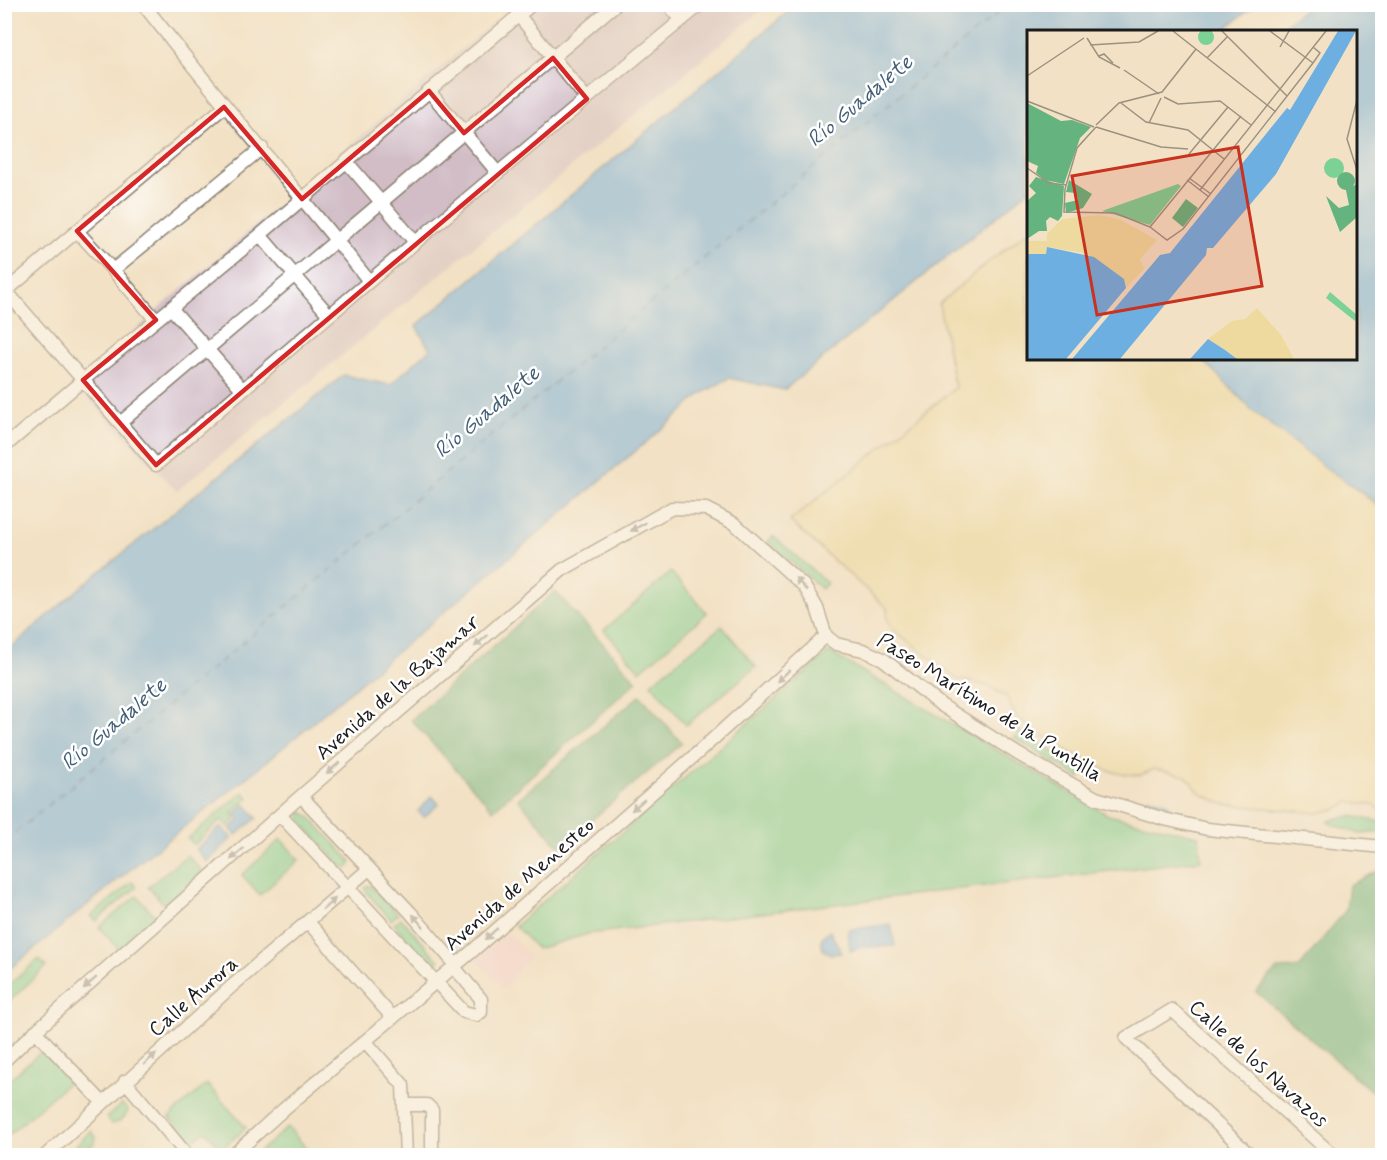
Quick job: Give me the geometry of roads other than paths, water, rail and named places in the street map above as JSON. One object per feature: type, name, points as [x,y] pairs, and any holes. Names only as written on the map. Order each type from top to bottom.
[{"type":"street","points":[[142,4],[224,107],[262,148],[369,281]]},
{"type":"street","points":[[4,447],[260,235],[532,4]]},
{"type":"street","points":[[120,423],[616,4]]},
{"type":"street","points":[[668,4],[682,20]]},
{"type":"street","points":[[224,107],[5,292],[156,465],[242,388],[497,172],[701,4]]},
{"type":"street","points":[[519,16],[587,99]]},
{"type":"street","points":[[429,91],[497,172]]},
{"type":"street","points":[[113,270],[262,148]]},
{"type":"street","points":[[346,161],[415,242]]},
{"type":"street","points":[[77,231],[156,321]]},
{"type":"street","points":[[260,235],[329,315]]},
{"type":"street","points":[[171,308],[242,388]]},
{"type":"street","name":"Avenida de la Bajamar","points":[[4,1061],[35,1031],[302,796],[562,570],[672,508],[706,509],[735,525],[804,586],[817,608],[826,636]]},
{"type":"street","name":"Paseo Marítimo de la Puntilla","points":[[826,636],[836,644],[863,650],[883,659],[941,705],[1018,754],[1096,798],[1164,819],[1208,829],[1383,847]]},
{"type":"street","name":"Avenida de Menesteo","points":[[232,1155],[455,966],[702,749],[826,636]]},
{"type":"street","points":[[281,816],[464,1012],[476,1015],[481,1012],[482,1006],[478,993],[410,912],[302,796]]},
{"type":"street","name":"Calle Aurora","points":[[45,1155],[232,986],[369,869]]},
{"type":"street","points":[[308,922],[393,1018]]},
{"type":"street","name":"Calle de los Navazos","points":[[1251,1155],[1126,1038],[1172,1010],[1334,1155]]},
{"type":"street","points":[[35,1031],[103,1103]]},
{"type":"street","points":[[366,1042],[403,1086],[406,1155]]},
{"type":"street","points":[[125,1081],[188,1155]]},
{"type":"street","points":[[405,1105],[427,1105],[432,1110],[432,1155]]},
{"type":"water","points":[[1310,4],[1382,5],[1382,506],[1329,470],[1253,411],[1203,360],[1357,360],[1357,30],[1278,30]]},
{"type":"water","name":"Río Guadalete","points":[[796,5],[1255,5],[1223,30],[1027,30],[1027,192],[784,390],[729,378],[701,394],[260,767],[5,973],[5,653],[82,586],[344,375],[390,385],[430,349],[416,326]]},
{"type":"water","points":[[432,796],[439,804],[424,817],[418,811]]},
{"type":"water","points":[[1148,798],[1164,801],[1170,806],[1170,812],[1147,807]]},
{"type":"water","points":[[245,804],[257,818],[236,835],[230,828],[240,820],[235,813]]},
{"type":"water","points":[[221,826],[232,838],[207,862],[196,849]]},
{"type":"water","points":[[891,924],[895,946],[862,947],[850,951],[848,930]]},
{"type":"water","points":[[830,931],[842,953],[831,954],[823,950],[821,939]]}]
